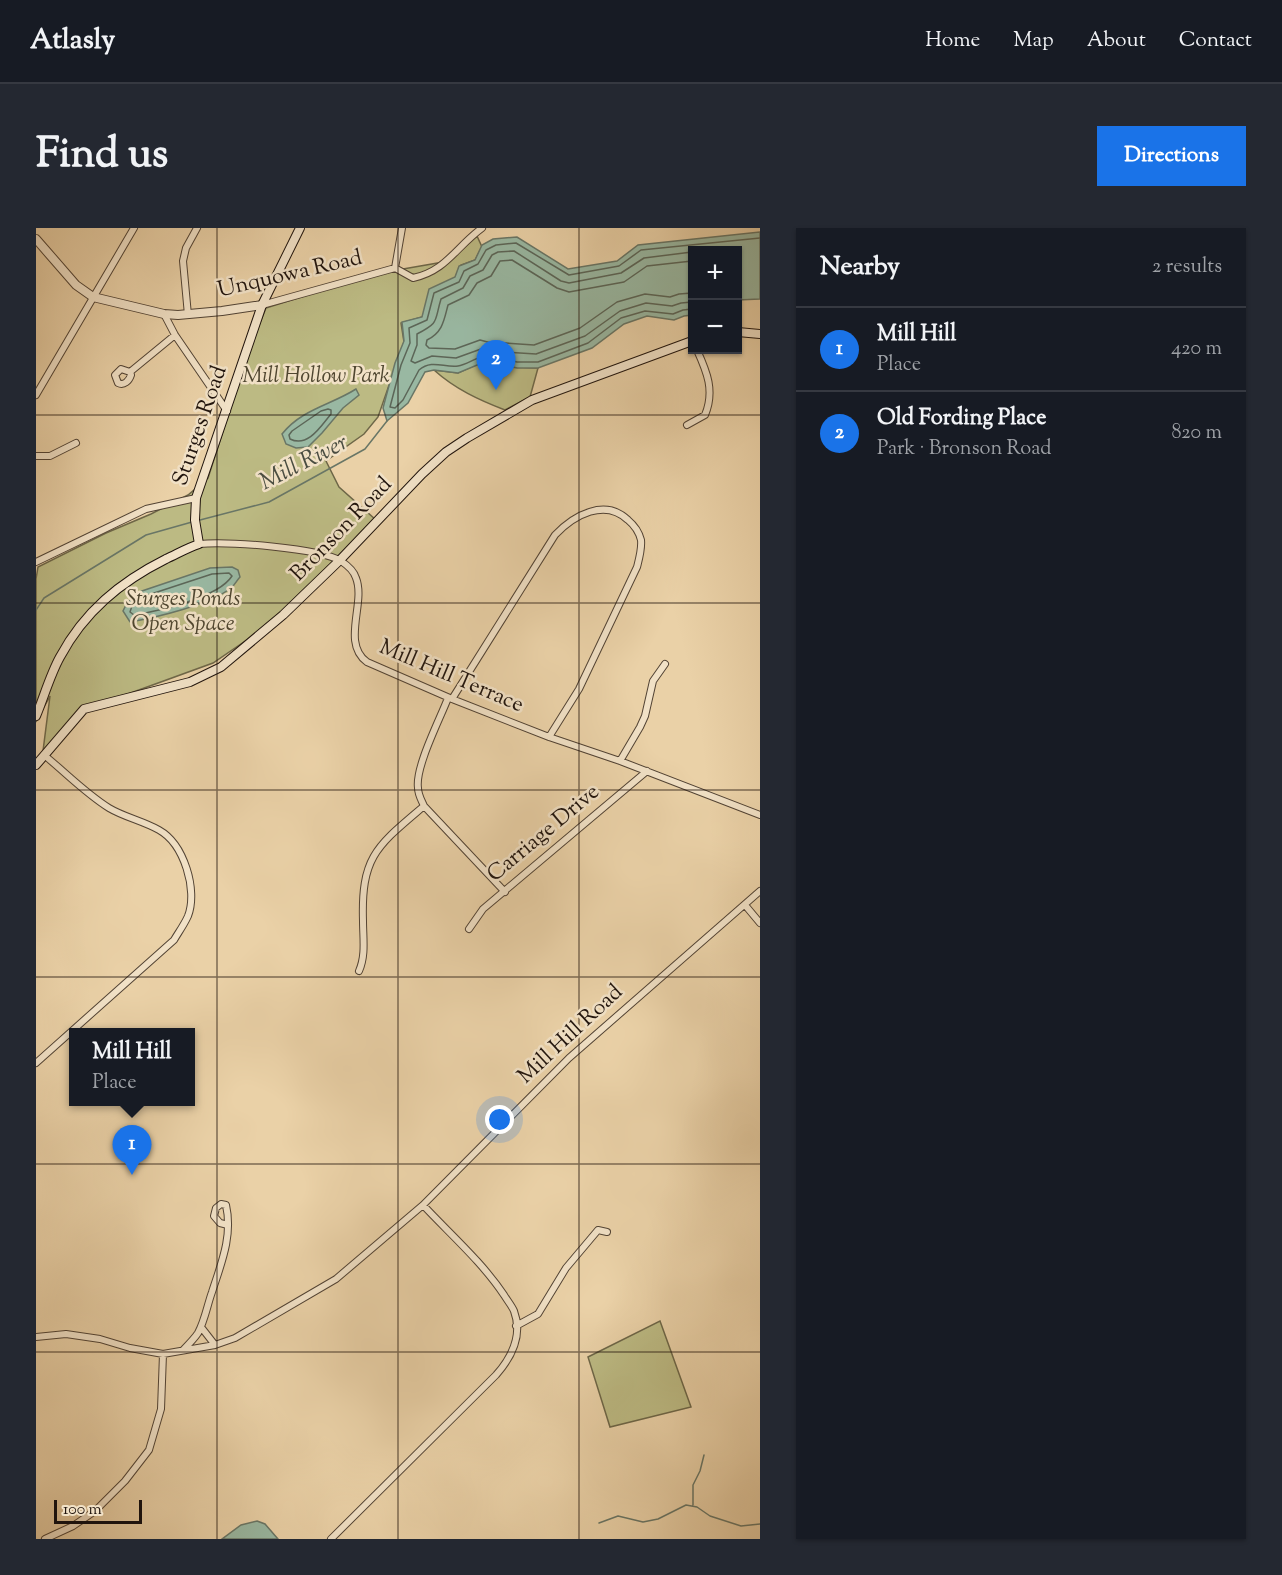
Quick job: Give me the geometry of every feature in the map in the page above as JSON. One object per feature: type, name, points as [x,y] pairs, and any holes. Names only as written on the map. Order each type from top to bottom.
[{"type":"main road","name":"Sturges Road","points":[[199,544],[195,500],[262,305],[300,228]]},
{"type":"main road","points":[[742,332],[760,334]]},
{"type":"main road","name":"Bronson Road","points":[[36,765],[84,709],[190,682],[221,667],[283,615],[340,560],[422,474],[446,452],[467,438],[532,400],[688,343]]},
{"type":"main road","points":[[36,716],[59,658],[81,623],[95,607],[114,590],[142,571],[199,544]]},
{"type":"street","points":[[36,395],[134,228]]},
{"type":"street","points":[[188,315],[183,261],[186,248],[197,228]]},
{"type":"street","name":"Unquowa Road","points":[[36,239],[76,285],[93,297],[164,314],[188,315],[262,305],[394,268],[402,228]]},
{"type":"street","points":[[394,268],[412,278],[428,274],[442,266],[482,228]]},
{"type":"street","points":[[164,314],[175,335],[227,411]]},
{"type":"street","points":[[130,372],[175,335]]},
{"type":"street","points":[[687,425],[705,415],[710,394],[708,374],[699,354]]},
{"type":"street","points":[[36,456],[50,456],[76,443]]},
{"type":"street","points":[[36,562],[146,508],[195,500]]},
{"type":"street","points":[[505,892],[424,806],[418,788],[418,774],[450,698],[555,535],[570,522],[587,512],[601,509],[617,512],[628,520],[640,537],[641,553],[637,567],[579,689],[549,737]]},
{"type":"street","points":[[199,544],[240,544],[313,553],[340,560]]},
{"type":"street","name":"Mill Hill Terrace","points":[[340,560],[351,570],[357,582],[355,628],[357,648],[360,656],[367,662],[388,673],[549,737],[620,760],[760,815]]},
{"type":"street","points":[[620,760],[640,727],[645,716],[653,681],[665,664]]},
{"type":"street","points":[[44,755],[112,810],[161,831],[175,844],[187,867],[190,886],[189,914],[174,940],[75,1028]]},
{"type":"street","name":"Carriage Drive","points":[[469,929],[483,909],[647,771]]},
{"type":"street","points":[[359,971],[364,959],[362,894],[366,872],[383,842],[424,806]]},
{"type":"street","name":"Mill Hill Road","points":[[36,1337],[66,1334],[100,1339],[130,1348],[163,1354],[215,1345],[235,1338],[336,1280],[423,1205],[568,1058],[760,891]]},
{"type":"street","points":[[745,905],[760,923]]},
{"type":"street","points":[[36,1063],[69,1034]]},
{"type":"street","points":[[331,1539],[502,1368],[512,1352],[517,1333],[514,1312],[494,1281],[423,1205]]},
{"type":"street","points":[[182,1351],[197,1335],[201,1327],[227,1250],[228,1225]]},
{"type":"street","points":[[516,1326],[538,1314],[566,1268],[598,1230],[607,1232]]},
{"type":"street","points":[[201,1327],[215,1345]]},
{"type":"street","points":[[45,1539],[73,1526],[95,1511],[125,1481],[149,1450],[161,1409],[163,1354]]},
{"type":"green space","points":[[477,236],[482,247],[475,260],[461,265],[455,278],[422,317],[401,323],[404,342],[378,417],[364,434],[326,461],[339,487],[376,520],[295,600],[254,635],[213,663],[84,710],[43,751],[50,696],[36,722],[36,579],[38,567],[188,495],[208,478],[248,353],[266,308],[387,270],[449,261]]},
{"type":"green space","points":[[482,362],[487,370],[506,367],[538,368],[530,397],[505,410],[450,383],[434,370],[458,373]]},
{"type":"green space","points":[[660,1321],[691,1407],[610,1427],[588,1357]]},
{"type":"water","points":[[760,232],[760,299],[742,300],[742,246],[688,246],[688,316],[674,320],[647,316],[624,324],[592,348],[538,368],[517,368],[505,365],[486,370],[482,363],[458,373],[434,370],[425,372],[408,403],[387,421],[383,408],[395,363],[404,341],[402,322],[422,317],[429,289],[455,277],[459,266],[475,260],[482,245],[493,239],[517,237],[568,269],[617,261],[638,245]]},
{"type":"water","points":[[356,389],[359,395],[343,408],[308,447],[296,448],[286,444],[282,434],[298,419]]},
{"type":"water","points":[[232,567],[238,570],[240,577],[231,588],[210,600],[168,614],[130,622],[123,611],[127,603],[139,592],[210,568]]},
{"type":"water","points":[[257,1521],[265,1524],[278,1539],[222,1539],[241,1525]]},
{"type":"waterway","name":"Mill River","points":[[200,520],[269,502],[365,449],[387,421]]},
{"type":"waterway","name":"Mill River","points":[[36,610],[44,598],[146,535],[192,522]]},
{"type":"waterway","points":[[693,1505],[693,1485],[704,1455]]},
{"type":"waterway","points":[[599,1523],[618,1516],[643,1522],[658,1519],[686,1505],[697,1507],[710,1516],[741,1526],[760,1524]]},
{"type":"place","name":"Old Fording Place","points":[[496,390]]},
{"type":"place","name":"Mill Hill","points":[[132,1175]]},
{"type":"park label","name":"Mill Hollow Park","points":[[316,377]]},
{"type":"park label","name":"Sturges Ponds Open Space","points":[[183,612]]}]
